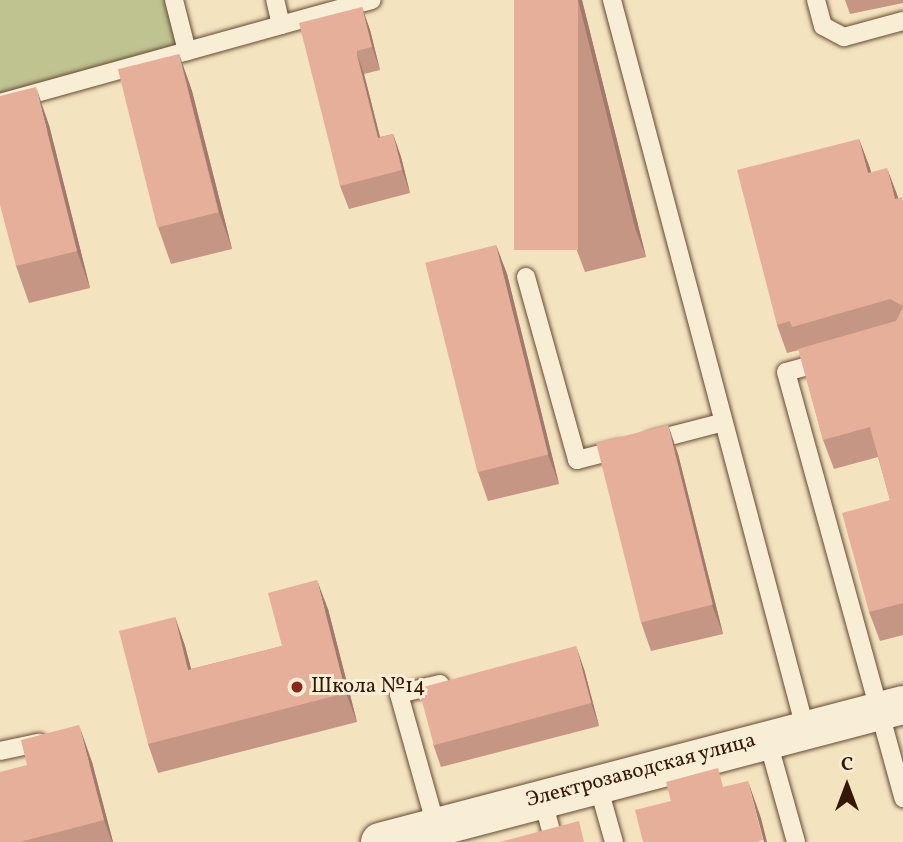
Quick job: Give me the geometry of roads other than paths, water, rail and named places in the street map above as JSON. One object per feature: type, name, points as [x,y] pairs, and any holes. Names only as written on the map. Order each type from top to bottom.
[{"type":"street","name":"Электрозаводская улица","points":[[380,842],[597,782],[891,708]]},
{"type":"lane","points":[[174,0],[187,51]]},
{"type":"lane","points":[[275,0],[281,25]]},
{"type":"lane","points":[[0,103],[372,0]]},
{"type":"lane","points":[[612,0],[805,728]]},
{"type":"lane","points":[[816,0],[823,26],[844,37],[903,21]]},
{"type":"lane","points":[[526,277],[577,460],[724,422]]},
{"type":"lane","points":[[838,358],[786,372],[891,708],[903,799]]},
{"type":"lane","points":[[436,826],[399,694],[453,681]]},
{"type":"lane","points":[[767,738],[796,842]]},
{"type":"lane","points":[[0,751],[39,743]]},
{"type":"lane","points":[[597,782],[614,842]]},
{"type":"lane","points":[[542,797],[554,842]]},
{"type":"place","name":"Школа №14","points":[[297,687]]}]
